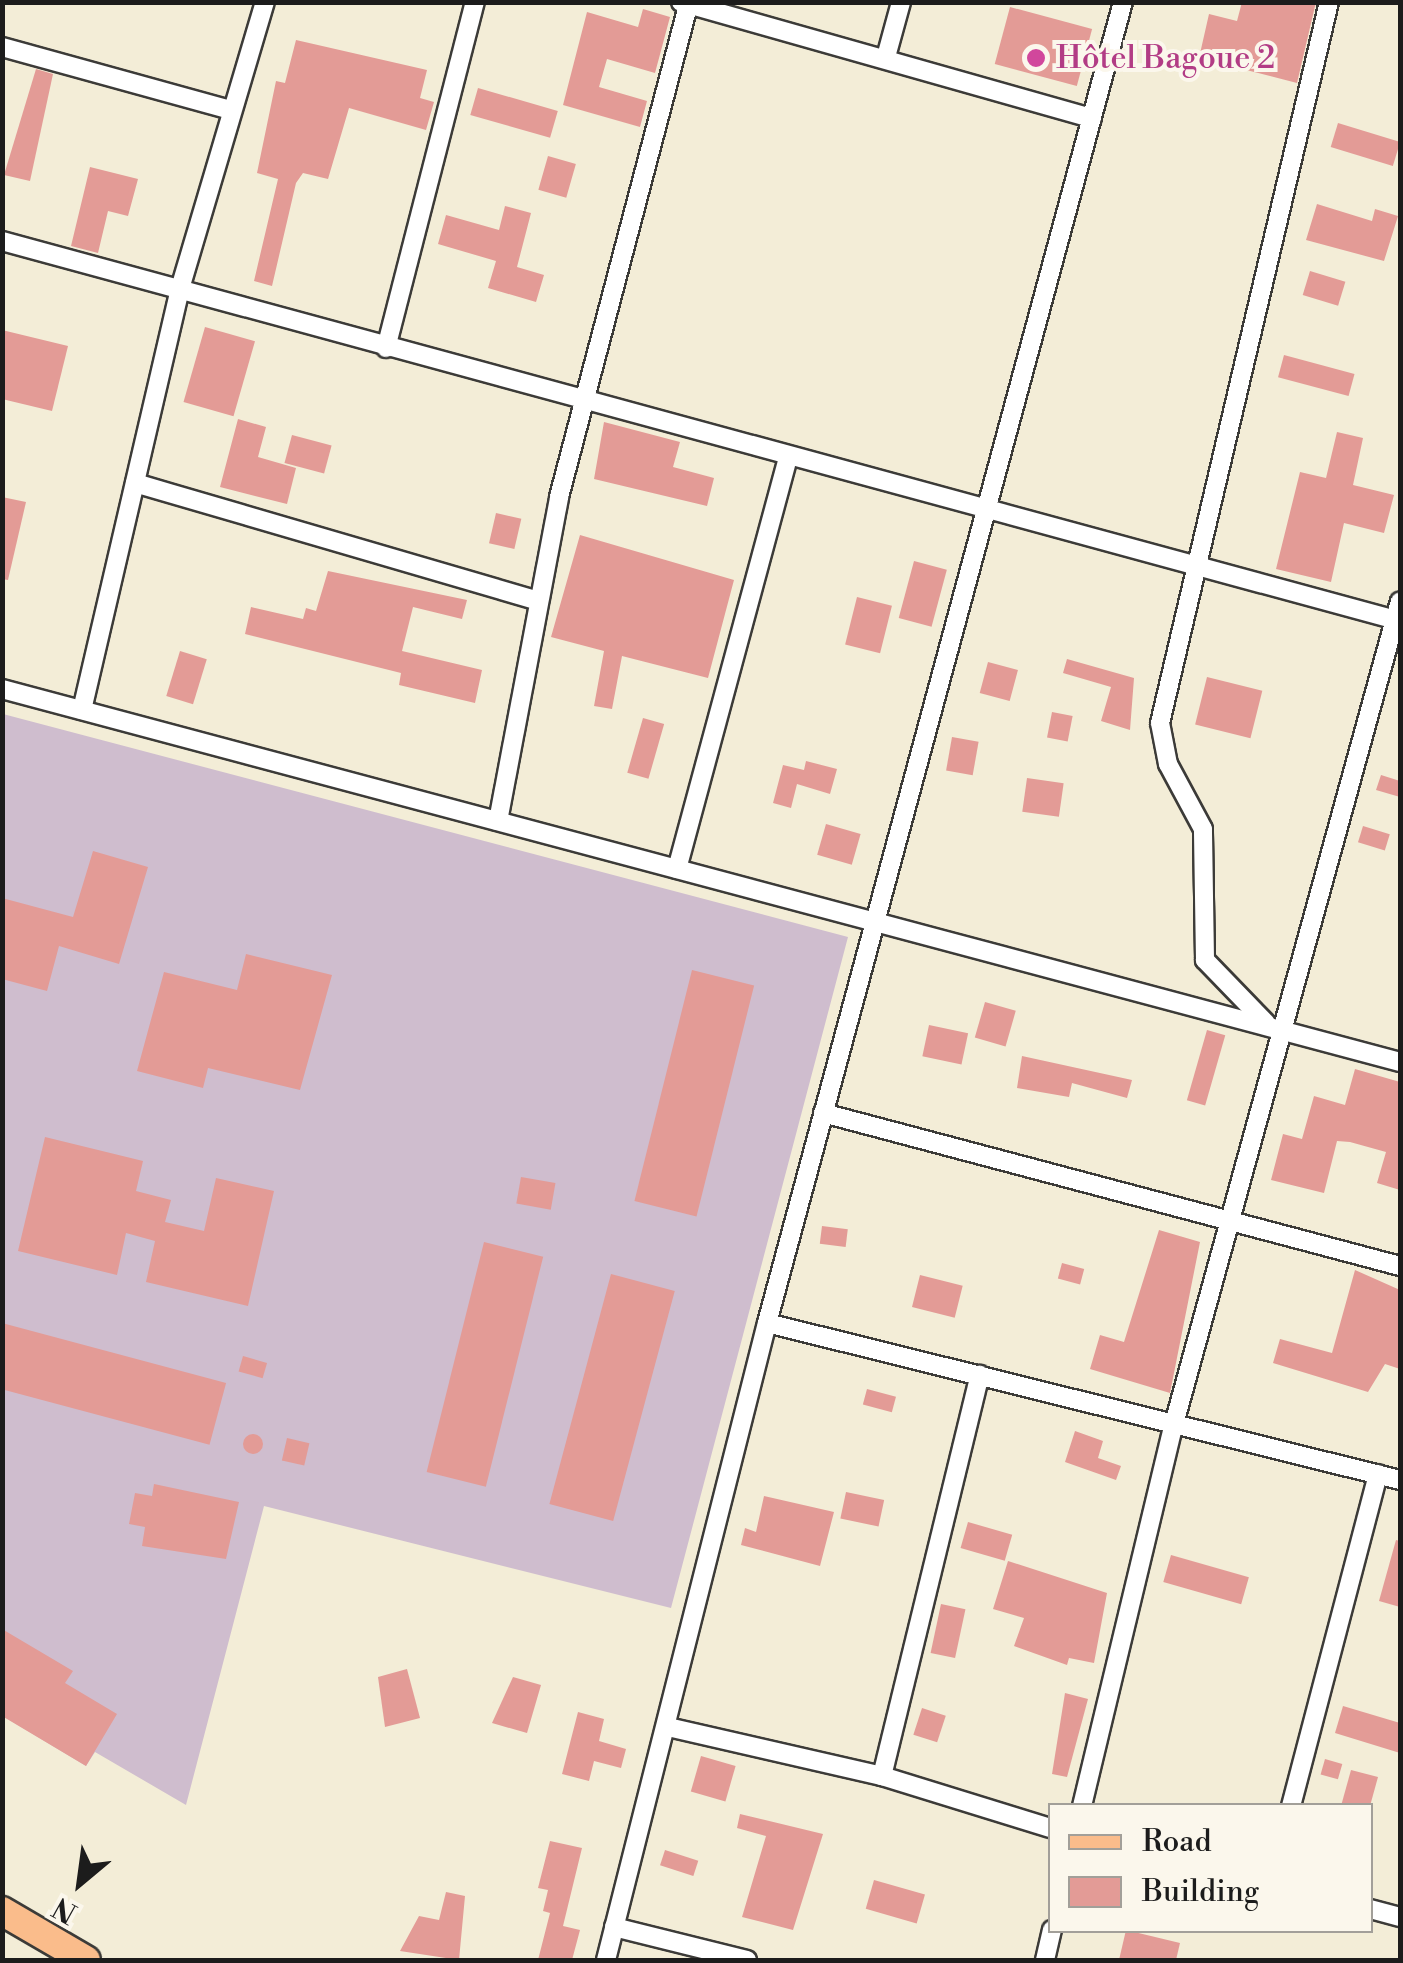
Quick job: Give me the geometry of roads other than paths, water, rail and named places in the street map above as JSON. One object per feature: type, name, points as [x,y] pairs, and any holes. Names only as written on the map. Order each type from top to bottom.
[{"type":"main road","points":[[2,1912],[86,1960]]},
{"type":"street","points":[[82,710],[179,292],[265,2]]},
{"type":"street","points":[[386,348],[475,2]]},
{"type":"street","points":[[886,57],[901,2]]},
{"type":"street","points":[[606,1960],[668,1728],[767,1323],[1123,2]]},
{"type":"street","points":[[1279,1029],[1204,960],[1203,830],[1162,746],[1192,569],[1329,2]]},
{"type":"street","points":[[498,821],[539,600],[582,401],[686,3],[1092,118]]},
{"type":"street","points":[[2,47],[230,110]]},
{"type":"street","points":[[2,241],[1192,569],[1398,621]]},
{"type":"street","points":[[677,869],[788,458]]},
{"type":"street","points":[[135,483],[539,600]]},
{"type":"street","points":[[1083,1803],[1174,1424],[1237,1222],[1279,1029],[1398,621],[1400,601]]},
{"type":"street","points":[[2,689],[1400,1062]]},
{"type":"street","points":[[823,1113],[1400,1266]]},
{"type":"street","points":[[767,1323],[1400,1480]]},
{"type":"street","points":[[882,1776],[980,1376]]},
{"type":"street","points":[[1292,1803],[1378,1474]]},
{"type":"street","points":[[668,1728],[882,1776],[1048,1827]]},
{"type":"street","points":[[1373,1910],[1400,1917]]},
{"type":"street","points":[[614,1927],[748,1960]]},
{"type":"street","points":[[1045,1960],[1051,1933]]},
{"type":"place","name":"Hôtel Bagoue 2","points":[[1036,58]]}]
